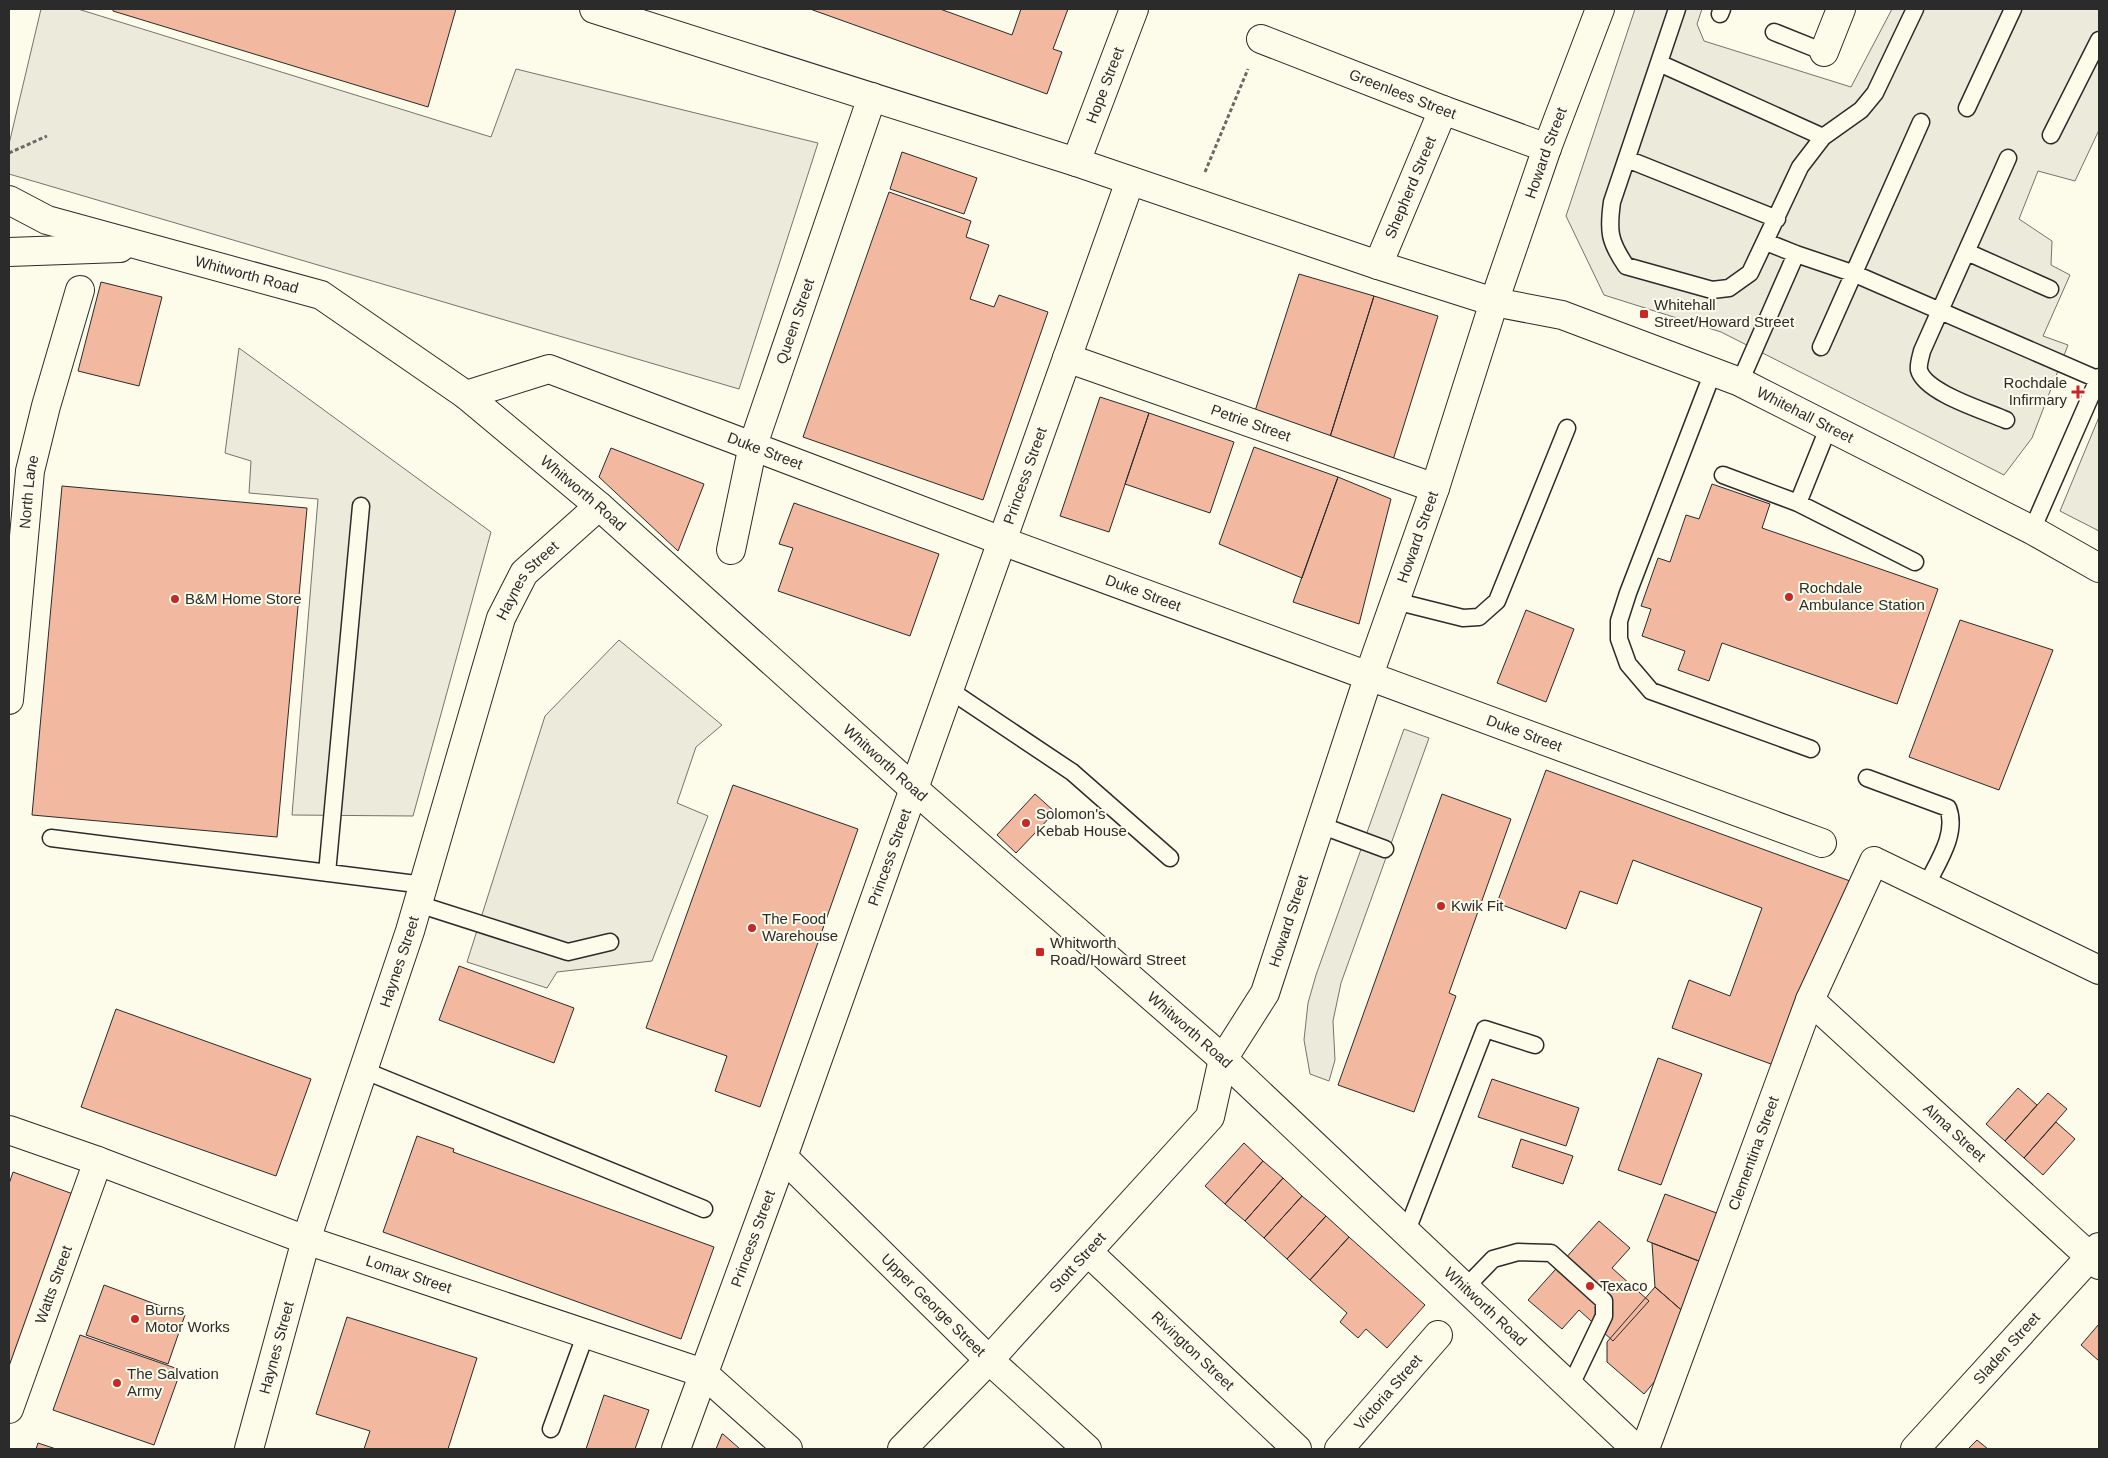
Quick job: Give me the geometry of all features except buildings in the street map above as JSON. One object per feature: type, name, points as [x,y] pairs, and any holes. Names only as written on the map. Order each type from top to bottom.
[{"type":"street","name":"Whitehall Street","points":[[594,9],[1076,162],[1378,265],[1494,302],[1562,315],[1740,382],[2032,530],[2099,568]]},
{"type":"street","name":"Hope Street","points":[[1076,162],[1134,9]]},
{"type":"street","name":"Howard Street","points":[[1224,1059],[1265,993],[1369,675],[1435,488],[1494,302],[1547,148],[1600,9]]},
{"type":"street","points":[[1824,52],[1841,9]]},
{"type":"street","name":"Greenlees Street","points":[[1260,38],[1443,110],[1547,148]]},
{"type":"street","name":"Queen Street","points":[[731,550],[753,445],[872,97]]},
{"type":"street","name":"Shepherd Street","points":[[1378,265],[1443,110]]},
{"type":"street","name":"Princess Street","points":[[676,1449],[783,1157],[1130,181]]},
{"type":"street","name":"Whitworth Road","points":[[9,200],[47,220],[321,295],[466,395],[599,506],[914,789],[1224,1059],[1636,1449]]},
{"type":"street","name":"Whitworth Road","points":[[9,220],[47,220]]},
{"type":"street","points":[[9,252],[146,247]]},
{"type":"street","name":"North Lane","points":[[9,700],[30,471],[46,406],[80,290]]},
{"type":"street","name":"Petrie Street","points":[[1067,358],[1435,488]]},
{"type":"street","name":"Duke Street","points":[[466,395],[549,369],[1002,541],[1822,842]]},
{"type":"street","name":"Haynes Street","points":[[249,1449],[306,1240],[421,894],[501,618],[524,573],[599,506]]},
{"type":"street","name":"Clementina Street","points":[[1645,1449],[1810,1000],[1874,861],[1926,886]]},
{"type":"street","points":[[1926,886],[2099,970]]},
{"type":"street","name":"Alma Street","points":[[1810,1000],[2096,1256]]},
{"type":"street","name":"Stott Street","points":[[902,1449],[989,1360],[1210,1117],[1224,1059]]},
{"type":"street","name":"Lomax Street","points":[[9,1130],[98,1161],[306,1240],[703,1373],[788,1449]]},
{"type":"street","name":"Upper George Street","points":[[783,1157],[989,1360],[1087,1449]]},
{"type":"street","name":"Watts Street","points":[[10,1402],[98,1161]]},
{"type":"street","name":"Rivington Street","points":[[1088,1252],[1297,1449]]},
{"type":"street","name":"Sladen Street","points":[[1915,1449],[2096,1256]]},
{"type":"street","name":"Victoria Street","points":[[1339,1449],[1438,1335]]},
{"type":"lane","points":[[1677,9],[1612,202],[1609,228],[1614,247],[1626,266],[1712,290],[1729,288],[1750,273],[1800,167],[1823,137],[1861,110],[1875,93],[1915,9]]},
{"type":"lane","points":[[1967,108],[2013,9]]},
{"type":"lane","points":[[1774,32],[1824,52]]},
{"type":"lane","points":[[2051,135],[2099,40]]},
{"type":"lane","points":[[1659,63],[1823,137]]},
{"type":"lane","points":[[1822,347],[1921,122]]},
{"type":"lane","points":[[2006,420],[1941,392],[1923,378],[1918,368],[1922,351],[2008,158]]},
{"type":"lane","points":[[1627,159],[1777,219]]},
{"type":"lane","points":[[1766,242],[1855,274],[2098,378],[2032,530]]},
{"type":"lane","points":[[1967,252],[2050,289]]},
{"type":"lane","points":[[1740,382],[1796,254]]},
{"type":"lane","points":[[1713,372],[1628,593],[1619,620],[1619,639],[1628,664],[1651,691],[1811,749]]},
{"type":"lane","points":[[1798,504],[1829,426]]},
{"type":"lane","points":[[1395,602],[1463,618],[1479,617],[1497,601],[1567,428]]},
{"type":"lane","points":[[1723,475],[1798,504],[1915,562]]},
{"type":"lane","points":[[327,873],[361,506]]},
{"type":"lane","points":[[948,689],[1072,772],[1119,816],[1170,858]]},
{"type":"lane","points":[[1867,778],[1948,808],[1952,818],[1950,834],[1926,886]]},
{"type":"lane","points":[[1320,826],[1385,848]]},
{"type":"lane","points":[[50,838],[327,873],[421,894],[568,952],[610,942]]},
{"type":"lane","points":[[1406,1233],[1485,1029],[1535,1045]]},
{"type":"lane","points":[[363,1070],[704,1209]]},
{"type":"lane","points":[[1465,1288],[1493,1259],[1518,1252],[1550,1253],[1604,1301],[1604,1316],[1570,1387]]},
{"type":"lane","points":[[551,1429],[586,1333]]},
{"type":"path","points":[[1194,201],[1260,38]]},
{"type":"path","points":[[9,153],[47,136]]},
{"type":"shaded area","points":[[41,9],[78,9],[491,137],[516,69],[818,143],[739,389],[9,174],[9,144]]},
{"type":"shaded area","points":[[1635,9],[1702,9],[1697,24],[1704,41],[1851,87],[1892,9],[2099,9],[2099,130],[2075,181],[2038,171],[2019,219],[2052,241],[2051,265],[2070,275],[2043,336],[2068,345],[2032,438],[2004,475],[1721,332],[1604,295],[1566,216]]},
{"type":"shaded area","points":[[239,348],[491,532],[413,816],[292,815],[318,499],[249,493],[251,461],[225,453]]},
{"type":"shaded area","points":[[2099,417],[2099,531],[2060,511]]},
{"type":"shaded area","points":[[619,640],[722,725],[696,747],[677,803],[708,816],[652,961],[557,972],[547,988],[467,962],[545,716]]},
{"type":"shaded area","points":[[1404,729],[1429,738],[1341,983],[1333,1021],[1335,1060],[1329,1081],[1310,1074],[1304,1040],[1308,1003],[1316,975]]},
{"type":"place","name":"Whitehall Street/Howard Street","points":[[1644,314]]},
{"type":"place","name":"Rochdale Infirmary","points":[[2078,392]]},
{"type":"place","name":"Rochdale Ambulance Station","points":[[1789,597]]},
{"type":"place","name":"B&M Home Store","points":[[175,599]]},
{"type":"place","name":"Solomon's Kebab House","points":[[1026,823]]},
{"type":"place","name":"Kwik Fit","points":[[1441,906]]},
{"type":"place","name":"The Food Warehouse","points":[[752,928]]},
{"type":"place","name":"Whitworth Road/Howard Street","points":[[1040,952]]},
{"type":"place","name":"Texaco","points":[[1590,1286]]},
{"type":"place","name":"Burns Motor Works","points":[[135,1319]]},
{"type":"place","name":"The Salvation Army","points":[[117,1383]]}]
